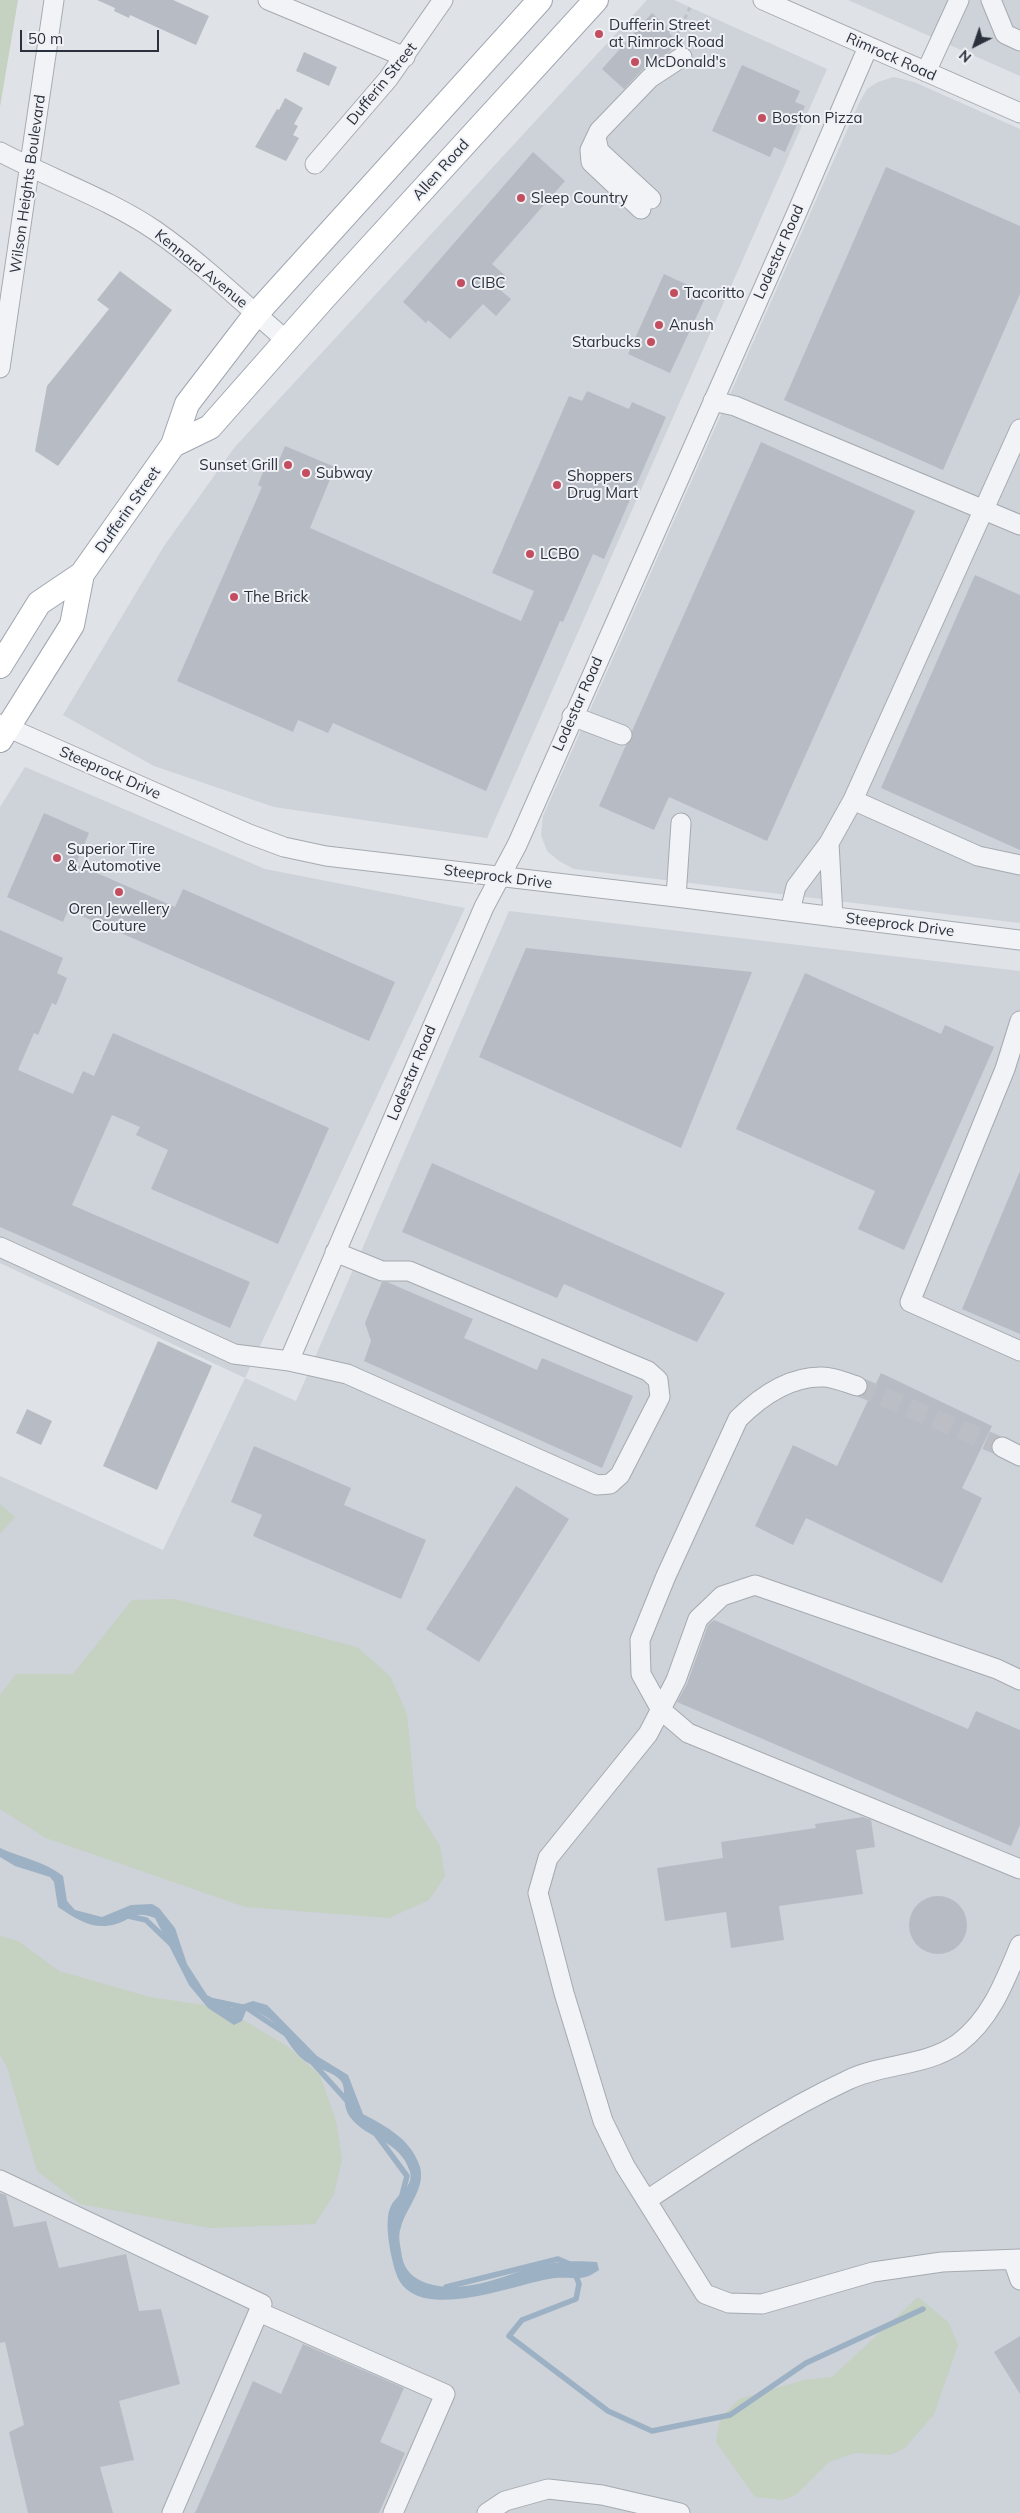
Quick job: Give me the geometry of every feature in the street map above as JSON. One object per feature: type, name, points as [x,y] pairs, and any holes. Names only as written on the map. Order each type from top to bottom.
[{"type":"main road","points":[[256,314],[540,0]]},
{"type":"main road","name":"Allen Road","points":[[287,341],[596,0]]},
{"type":"main road","name":"Dufferin Street","points":[[0,666],[39,603],[82,574],[173,445],[187,404],[256,314]]},
{"type":"main road","name":"Dufferin Street","points":[[173,445],[210,427],[287,341]]},
{"type":"main road","name":"Dufferin Street","points":[[3,730],[72,625],[82,574]]},
{"type":"street","name":"Wilson Heights Boulevard","points":[[0,368],[54,0]]},
{"type":"street","points":[[268,0],[405,56]]},
{"type":"street","name":"Dufferin Street","points":[[315,164],[405,56],[443,0]]},
{"type":"street","name":"Rimrock Road","points":[[763,0],[1020,113]]},
{"type":"street","points":[[926,72],[959,0]]},
{"type":"street","points":[[992,0],[1005,34],[1020,41]]},
{"type":"street","name":"Lodestar Road","points":[[289,1361],[480,915],[517,844],[868,47]]},
{"type":"street","points":[[646,204],[591,162],[590,150],[596,137],[650,78],[682,57]]},
{"type":"street","name":"Kennard Avenue","points":[[0,152],[131,216],[156,231],[207,270],[287,341]]},
{"type":"street","points":[[713,401],[735,406],[1020,525]]},
{"type":"street","points":[[790,911],[796,887],[829,843],[853,800],[1020,429]]},
{"type":"street","points":[[572,716],[622,735]]},
{"type":"street","name":"Steeprock Drive","points":[[3,730],[249,834],[284,847],[326,856],[1020,940]]},
{"type":"street","points":[[853,800],[978,856],[1020,865]]},
{"type":"street","points":[[676,897],[681,823]]},
{"type":"street","points":[[829,843],[833,916]]},
{"type":"street","points":[[1020,1021],[1005,1069],[910,1302],[1020,1351]]},
{"type":"street","points":[[0,1247],[234,1354],[289,1361],[347,1374],[597,1485],[610,1484],[620,1475],[660,1397],[658,1380],[648,1371],[409,1271],[382,1271],[335,1252]]},
{"type":"street","points":[[857,1386],[824,1377],[803,1380],[777,1388],[754,1402],[738,1419],[666,1576],[640,1640],[641,1674],[661,1710],[688,1733],[1020,1869]]},
{"type":"street","points":[[1002,1447],[1020,1456]]},
{"type":"street","points":[[1020,1680],[997,1669],[755,1585],[722,1596],[698,1620],[676,1680],[648,1734],[548,1858],[538,1893],[564,1993],[603,2121],[625,2166],[705,2294],[729,2303],[762,2304],[873,2272],[942,2262],[1016,2259],[1020,2280]]},
{"type":"street","points":[[646,2200],[731,2144],[843,2082],[930,2058],[958,2043],[991,2009],[1020,1945]]},
{"type":"street","points":[[0,2180],[262,2304],[172,2513]]},
{"type":"street","points":[[259,2312],[445,2394],[393,2513]]},
{"type":"street","points":[[486,2513],[504,2500],[548,2490],[602,2495],[680,2513]]},
{"type":"path","points":[[682,57],[678,34],[690,7]]},
{"type":"shaded area","points":[[647,0],[674,0],[827,69],[487,838],[274,807],[154,766],[63,715],[164,546],[234,448]]},
{"type":"shaded area","points":[[848,0],[1020,0],[1020,76]]},
{"type":"shaded area","points":[[894,77],[914,82],[1020,129],[1020,923],[574,869],[559,861],[547,851],[541,835],[543,816],[860,101],[867,89],[878,82]]},
{"type":"shaded area","points":[[25,767],[265,869],[465,908],[245,1378],[0,1263],[0,807]]},
{"type":"shaded area","points":[[509,911],[1020,971],[1020,2513],[0,2513],[0,1476],[163,1550],[245,1378],[296,1401]]},
{"type":"green space","points":[[0,0],[18,0],[0,107]]},
{"type":"green space","points":[[0,1504],[15,1517],[0,1534]]},
{"type":"green space","points":[[175,1599],[357,1647],[390,1676],[407,1714],[416,1807],[440,1846],[445,1876],[429,1900],[389,1918],[245,1907],[46,1838],[0,1809],[0,1695],[16,1674],[73,1674],[132,1600]]},
{"type":"green space","points":[[0,1936],[18,1941],[59,1971],[150,1997],[223,2008],[287,2046],[320,2075],[336,2121],[342,2159],[334,2194],[315,2224],[210,2228],[80,2204],[37,2171],[7,2067],[0,2055]]},
{"type":"green space","points":[[918,2297],[948,2322],[958,2345],[934,2414],[905,2448],[890,2455],[855,2453],[829,2462],[796,2495],[783,2500],[755,2497],[716,2442],[720,2419],[739,2399],[804,2380],[832,2377]]},
{"type":"water","points":[[0,1848],[41,1863],[63,1876],[67,1901],[75,1910],[102,1917],[131,1905],[152,1904],[159,1908],[175,1928],[187,1964],[207,1995],[232,2008],[253,2001],[267,2005],[317,2056],[348,2075],[363,2114],[389,2129],[404,2141],[416,2157],[420,2167],[421,2175],[418,2190],[403,2220],[399,2234],[403,2262],[407,2270],[417,2279],[438,2286],[464,2286],[534,2267],[570,2261],[597,2262],[599,2270],[586,2277],[549,2279],[465,2298],[442,2300],[422,2297],[406,2289],[394,2266],[390,2249],[388,2221],[391,2206],[410,2182],[410,2172],[399,2153],[391,2146],[365,2131],[350,2117],[347,2112],[344,2088],[341,2081],[334,2075],[309,2064],[300,2057],[274,2023],[252,2009],[246,2011],[242,2021],[234,2025],[208,2008],[189,1985],[155,1918],[138,1915],[108,1926],[85,1923],[58,1907],[54,1882],[50,1877],[15,1866],[0,1857]]},
{"type":"building","points":[[97,0],[173,0],[209,16],[196,45],[130,15],[129,18],[114,11],[115,8]]},
{"type":"building","name":"McDonald's","points":[[652,13],[671,31],[669,33],[678,42],[669,52],[642,70],[624,89],[602,69]]},
{"type":"building","points":[[304,52],[337,67],[329,86],[296,71]]},
{"type":"building","points":[[742,65],[800,91],[795,102],[805,106],[785,152],[774,147],[770,157],[712,131]]},
{"type":"building","points":[[285,98],[303,108],[294,124],[298,126],[293,135],[299,138],[286,161],[255,147]]},
{"type":"building","points":[[533,152],[565,181],[492,264],[508,278],[499,289],[511,299],[496,316],[483,304],[450,339],[428,320],[426,323],[403,302]]},
{"type":"building","points":[[886,167],[1020,226],[1020,294],[943,470],[784,400]]},
{"type":"building","points":[[120,271],[172,310],[58,466],[35,451],[47,386],[109,309],[97,300]]},
{"type":"building","points":[[664,274],[707,294],[670,373],[628,354]]},
{"type":"building","points":[[587,391],[629,409],[632,402],[666,417],[604,559],[593,554],[563,622],[560,621],[486,791],[333,723],[328,733],[298,720],[293,732],[177,681],[262,487],[258,485],[268,459],[278,463],[285,446],[335,467],[310,528],[521,621],[534,591],[492,573],[569,396],[582,401]]},
{"type":"building","points":[[761,442],[915,511],[767,841],[669,797],[654,830],[599,806],[626,745],[632,739],[632,731]]},
{"type":"building","points":[[975,575],[1020,595],[1020,850],[881,788]]},
{"type":"building","points":[[44,813],[89,833],[76,864],[175,907],[183,889],[395,982],[369,1041],[68,910],[63,922],[7,897]]},
{"type":"building","points":[[0,930],[63,958],[57,973],[67,978],[56,1005],[52,1003],[38,1035],[34,1033],[18,1070],[73,1094],[83,1071],[94,1076],[113,1033],[329,1128],[278,1244],[151,1189],[168,1150],[136,1135],[140,1127],[112,1115],[72,1205],[250,1282],[230,1328],[0,1227]]},
{"type":"building","points":[[526,948],[752,972],[681,1148],[479,1057]]},
{"type":"building","points":[[805,973],[941,1034],[945,1025],[994,1047],[904,1250],[858,1229],[875,1191],[736,1129]]},
{"type":"building","points":[[432,1163],[725,1293],[697,1342],[564,1284],[557,1298],[402,1232]]},
{"type":"building","points":[[1020,1171],[1020,1334],[962,1309]]},
{"type":"building","points":[[382,1282],[387,1282],[473,1319],[464,1338],[537,1370],[542,1358],[633,1396],[602,1468],[364,1361],[371,1341],[365,1323]]},
{"type":"building","points":[[158,1341],[212,1366],[157,1490],[103,1466]]},
{"type":"building","points":[[881,1373],[992,1426],[962,1488],[982,1498],[942,1583],[806,1518],[793,1545],[755,1526],[793,1445],[837,1466]]},
{"type":"building","points":[[27,1409],[52,1421],[41,1445],[16,1433]]},
{"type":"building","points":[[254,1446],[351,1488],[344,1505],[426,1540],[401,1599],[253,1536],[262,1515],[231,1502]]},
{"type":"building","points":[[516,1486],[569,1519],[479,1662],[426,1629]]},
{"type":"building","points":[[714,1620],[968,1729],[976,1711],[1020,1730],[1020,1825],[1011,1846],[677,1702],[687,1684],[708,1625]]},
{"type":"building","points":[[863,1817],[871,1820],[875,1847],[856,1850],[863,1894],[779,1906],[784,1940],[731,1948],[726,1912],[665,1921],[657,1868],[723,1858],[721,1842],[816,1828],[815,1824]]},
{"type":"building","points":[[938,1896],[949,1898],[962,1909],[967,1925],[965,1936],[954,1949],[938,1954],[927,1952],[914,1941],[909,1925],[911,1914],[922,1901]]},
{"type":"building","points":[[0,2193],[6,2195],[14,2227],[46,2221],[59,2268],[126,2254],[139,2311],[161,2309],[180,2384],[119,2401],[134,2460],[100,2467],[113,2513],[28,2513],[9,2432],[24,2425],[5,2342],[0,2343]]},
{"type":"building","points":[[1020,2336],[1020,2394],[994,2352]]},
{"type":"building","points":[[303,2344],[404,2388],[380,2442],[405,2453],[379,2513],[195,2513],[253,2381],[281,2394]]},
{"type":"waterway","points":[[124,1915],[146,1920],[170,1943]]},
{"type":"waterway","points":[[214,2001],[247,2008],[286,2034]]},
{"type":"waterway","points":[[313,2063],[349,2103]]},
{"type":"waterway","points":[[376,2134],[407,2176],[401,2199]]},
{"type":"waterway","points":[[446,2287],[558,2259],[572,2265],[579,2284],[576,2299],[522,2320],[509,2336],[608,2411],[652,2431],[730,2415],[806,2363],[923,2309]]},
{"type":"tunnel","points":[[857,1386],[1002,1447]]},
{"type":"place","name":"Dufferin Street at Rimrock Road","points":[[599,34]]},
{"type":"place","name":"McDonald's","points":[[635,62]]},
{"type":"place","name":"Boston Pizza","points":[[762,118]]},
{"type":"place","name":"Sleep Country","points":[[521,198]]},
{"type":"place","name":"CIBC","points":[[461,283]]},
{"type":"place","name":"Tacoritto","points":[[674,293]]},
{"type":"place","name":"Anush","points":[[659,325]]},
{"type":"place","name":"Starbucks","points":[[651,342]]},
{"type":"place","name":"Sunset Grill","points":[[288,465]]},
{"type":"place","name":"Subway","points":[[306,473]]},
{"type":"place","name":"Shoppers Drug Mart","points":[[557,485]]},
{"type":"place","name":"LCBO","points":[[530,554]]},
{"type":"place","name":"The Brick","points":[[234,597]]},
{"type":"place","name":"Superior Tire & Automotive","points":[[57,858]]},
{"type":"place","name":"Oren Jewellery Couture","points":[[119,892]]}]
